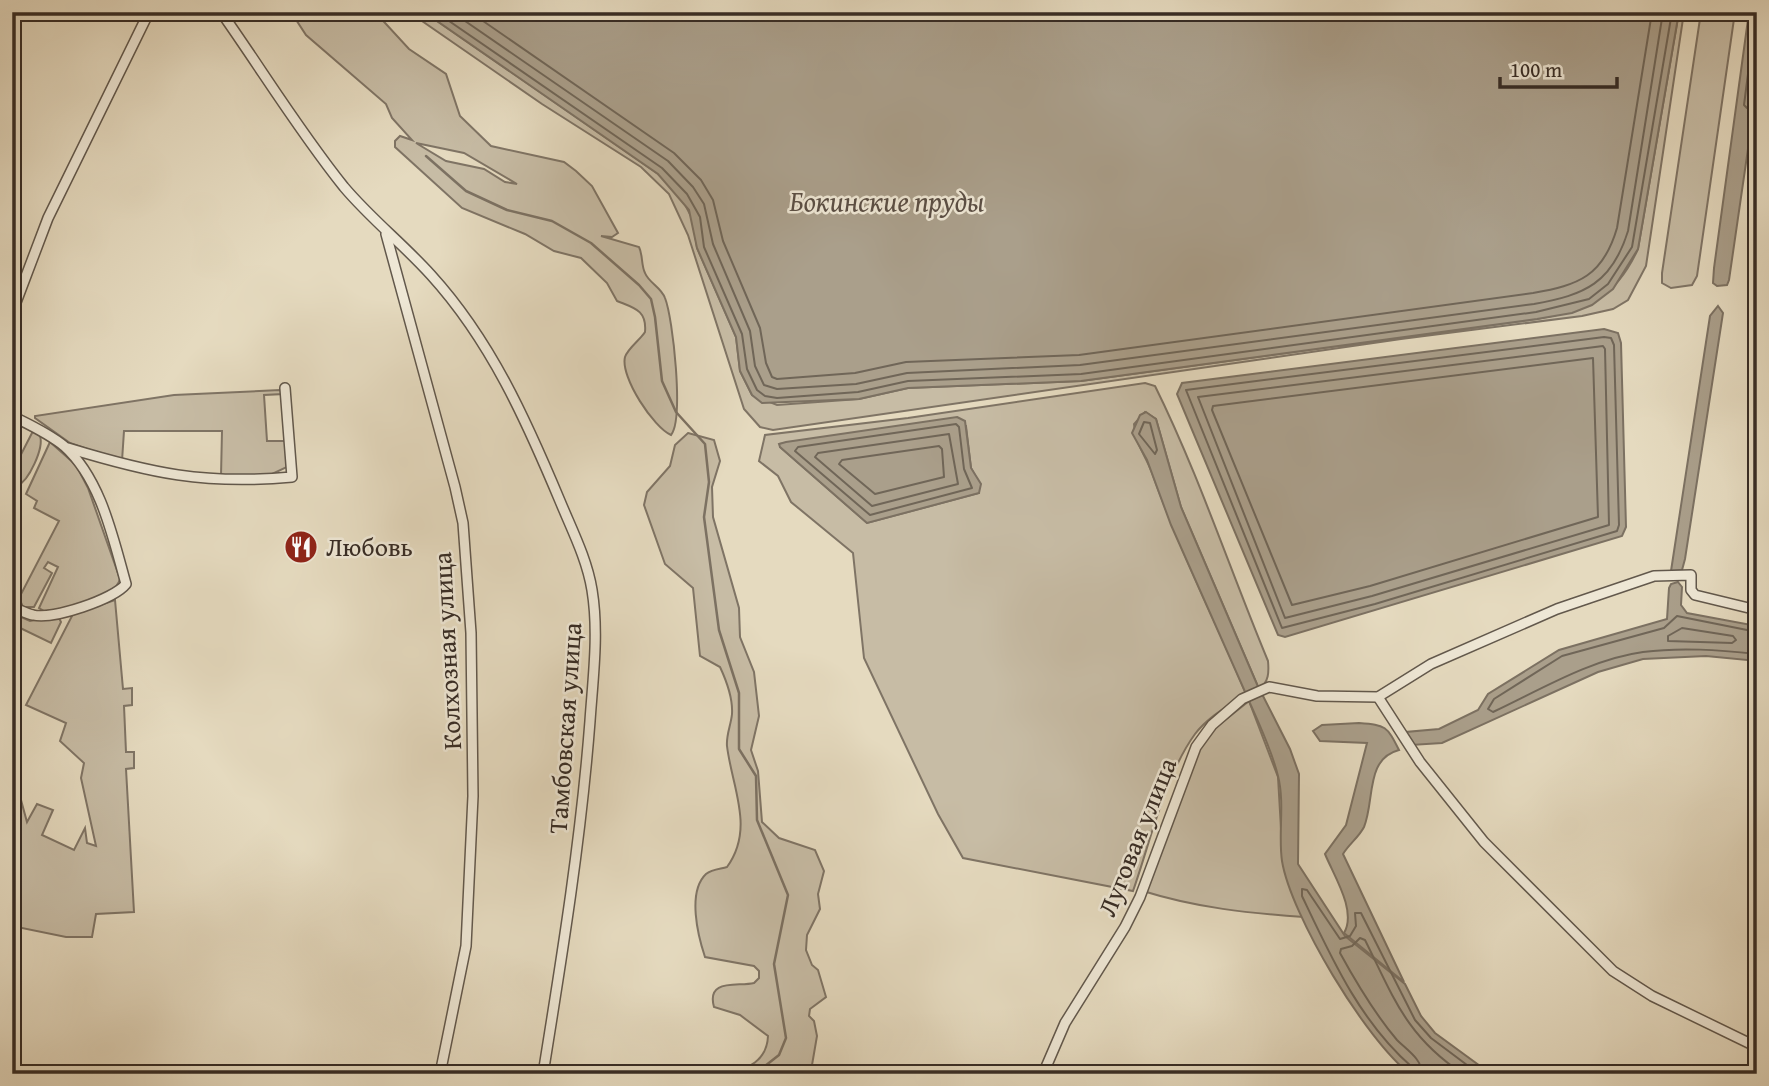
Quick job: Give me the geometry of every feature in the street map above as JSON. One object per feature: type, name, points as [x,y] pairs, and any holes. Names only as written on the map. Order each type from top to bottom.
[{"type":"street","points":[[12,313],[48,218],[149,12]]},
{"type":"street","name":"Тамбовская улица","points":[[220,12],[300,130],[386,234],[431,275],[467,318],[497,363],[584,558],[592,588],[596,635],[588,747],[572,890],[543,1074]]},
{"type":"street","name":"Колхозная улица","points":[[386,234],[463,523],[471,633],[473,796],[466,946],[440,1074]]},
{"type":"street","points":[[65,447],[164,475],[241,480],[292,477],[285,388]]},
{"type":"street","points":[[12,416],[46,433],[65,447],[92,485],[126,584],[110,597],[67,610],[34,616],[17,608],[12,598]]},
{"type":"street","points":[[1757,610],[1695,595],[1691,590],[1691,575],[1654,576],[1557,608],[1456,653],[1396,683],[1378,697],[1420,762],[1478,834],[1613,971],[1652,996],[1757,1048]]},
{"type":"street","name":"Луговая улица","points":[[1043,1074],[1065,1023],[1125,927],[1140,897],[1196,747],[1212,725],[1242,698],[1269,687],[1317,696],[1378,697]]},
{"type":"shaded area","points":[[291,12],[375,12],[409,49],[446,74],[460,116],[491,146],[564,162],[592,186],[618,233],[612,237],[601,236],[639,247],[645,273],[665,298],[674,346],[677,390],[675,425],[671,435],[656,423],[640,401],[625,366],[625,357],[645,332],[642,314],[617,301],[607,283],[581,258],[554,251],[525,234],[462,208],[395,147],[395,141],[400,136],[412,140],[392,118],[386,104],[306,35]],"holes":[[[416,143],[464,153],[517,184],[505,182],[484,169],[446,161]]]},
{"type":"shaded area","points":[[409,12],[424,12],[658,174],[681,197],[693,220],[697,248],[736,337],[740,371],[752,395],[777,405],[859,399],[908,388],[1081,381],[1537,319],[1585,306],[1609,291],[1620,280],[1638,249],[1679,12],[1684,12],[1646,266],[1628,300],[1613,309],[1582,316],[1401,339],[773,430],[760,427],[744,409],[688,235],[669,194],[641,167],[542,104]]},
{"type":"shaded area","points":[[1701,12],[1735,12],[1697,276],[1692,285],[1671,288],[1662,283],[1662,273]]},
{"type":"shaded area","points":[[1145,383],[1155,386],[1200,488],[1268,661],[1268,669],[1267,680],[1259,689],[1181,507],[1156,419],[1145,412],[1134,424],[1138,443],[1246,694],[1206,722],[1184,751],[1159,810],[1133,891],[963,858],[938,814],[864,658],[853,553],[791,502],[778,476],[759,461],[765,435],[908,418]],"holes":[[[966,426],[971,468],[977,479],[979,493],[867,523],[780,447],[780,444]]]},
{"type":"shaded area","points":[[280,390],[283,394],[264,395],[267,441],[286,441],[287,467],[270,475],[221,476],[222,431],[124,431],[122,461],[70,443],[35,418],[174,395]]},
{"type":"shaded area","points":[[33,431],[40,436],[41,441],[38,456],[31,471],[17,486],[12,484],[12,472]]},
{"type":"shaded area","points":[[688,433],[714,440],[720,461],[712,487],[713,517],[739,608],[740,637],[754,672],[759,716],[751,750],[758,771],[762,822],[779,838],[815,850],[824,871],[818,894],[820,909],[807,935],[806,950],[812,965],[818,970],[826,997],[810,1009],[809,1016],[814,1021],[817,1036],[812,1065],[818,1074],[726,1074],[749,1066],[760,1058],[767,1045],[768,1036],[740,1015],[714,1007],[713,998],[719,988],[754,983],[759,978],[759,971],[754,966],[705,957],[696,914],[695,903],[700,882],[708,872],[727,867],[740,838],[739,808],[727,746],[732,702],[720,667],[700,656],[693,588],[665,564],[644,505],[647,492],[670,466],[675,445]]},
{"type":"shaded area","points":[[50,442],[76,465],[88,488],[120,579],[116,587],[98,599],[44,611],[39,608],[58,567],[48,562],[44,568],[52,573],[34,607],[23,607],[19,598],[59,521],[34,508],[37,501],[26,494]]},
{"type":"shaded area","points":[[115,600],[123,689],[132,688],[132,705],[124,706],[126,752],[134,752],[134,768],[126,769],[134,912],[96,914],[92,937],[66,937],[12,926],[12,799],[18,789],[27,822],[37,804],[53,810],[42,835],[74,850],[85,828],[87,843],[96,846],[81,778],[84,763],[60,741],[66,723],[26,705],[73,614]]},
{"type":"shaded area","points":[[12,613],[30,621],[58,616],[61,622],[51,643],[12,624]]},
{"type":"shaded area","points":[[1249,701],[1278,777],[1283,863],[1304,917],[1223,909],[1143,891],[1198,750],[1215,728]]},
{"type":"water","name":"Бокинские пруды","points":[[424,12],[1679,12],[1638,249],[1613,289],[1592,305],[1572,313],[1537,319],[1081,381],[908,388],[859,399],[762,403],[752,395],[740,371],[736,337],[697,248],[689,210],[658,174]]},
{"type":"water","points":[[1749,12],[1757,12],[1757,87],[1729,280],[1727,285],[1717,286],[1713,283],[1714,268]]},
{"type":"water","points":[[1718,306],[1723,313],[1685,559],[1682,570],[1671,571],[1710,316]]},
{"type":"water","points":[[1604,329],[1618,333],[1621,343],[1626,527],[1622,536],[1285,637],[1278,635],[1177,394],[1182,383]]},
{"type":"water","points":[[1146,412],[1156,419],[1181,507],[1259,689],[1246,694],[1171,525],[1147,460],[1132,433],[1140,415]]},
{"type":"water","points":[[957,417],[965,421],[971,468],[981,484],[979,493],[867,523],[779,444],[786,442]]},
{"type":"water","points":[[1678,582],[1682,587],[1681,605],[1687,613],[1757,626],[1757,661],[1706,656],[1643,659],[1598,672],[1442,743],[1411,745],[1406,732],[1439,729],[1478,710],[1488,694],[1559,650],[1667,619],[1669,588],[1671,584]]},
{"type":"water","points":[[1262,694],[1290,749],[1299,774],[1298,864],[1345,936],[1405,984],[1421,1016],[1435,1033],[1491,1074],[1410,1074],[1373,1034],[1333,975],[1315,944],[1288,885],[1282,861],[1278,776],[1249,701]]},
{"type":"water","points":[[1359,723],[1385,728],[1399,750],[1388,755],[1376,771],[1364,827],[1343,854],[1404,982],[1344,933],[1348,914],[1346,904],[1325,854],[1346,825],[1367,743],[1320,741],[1313,731],[1322,725]]},
{"type":"waterway","points":[[426,156],[466,191],[507,210],[552,221],[591,243],[639,285],[651,299],[662,381],[676,412],[705,444],[709,482],[704,517],[719,630],[739,693],[739,749],[756,776],[757,820],[788,895],[774,964],[786,1038],[779,1055],[755,1074]]},
{"type":"place","name":"Любовь","points":[[301,547]]}]
